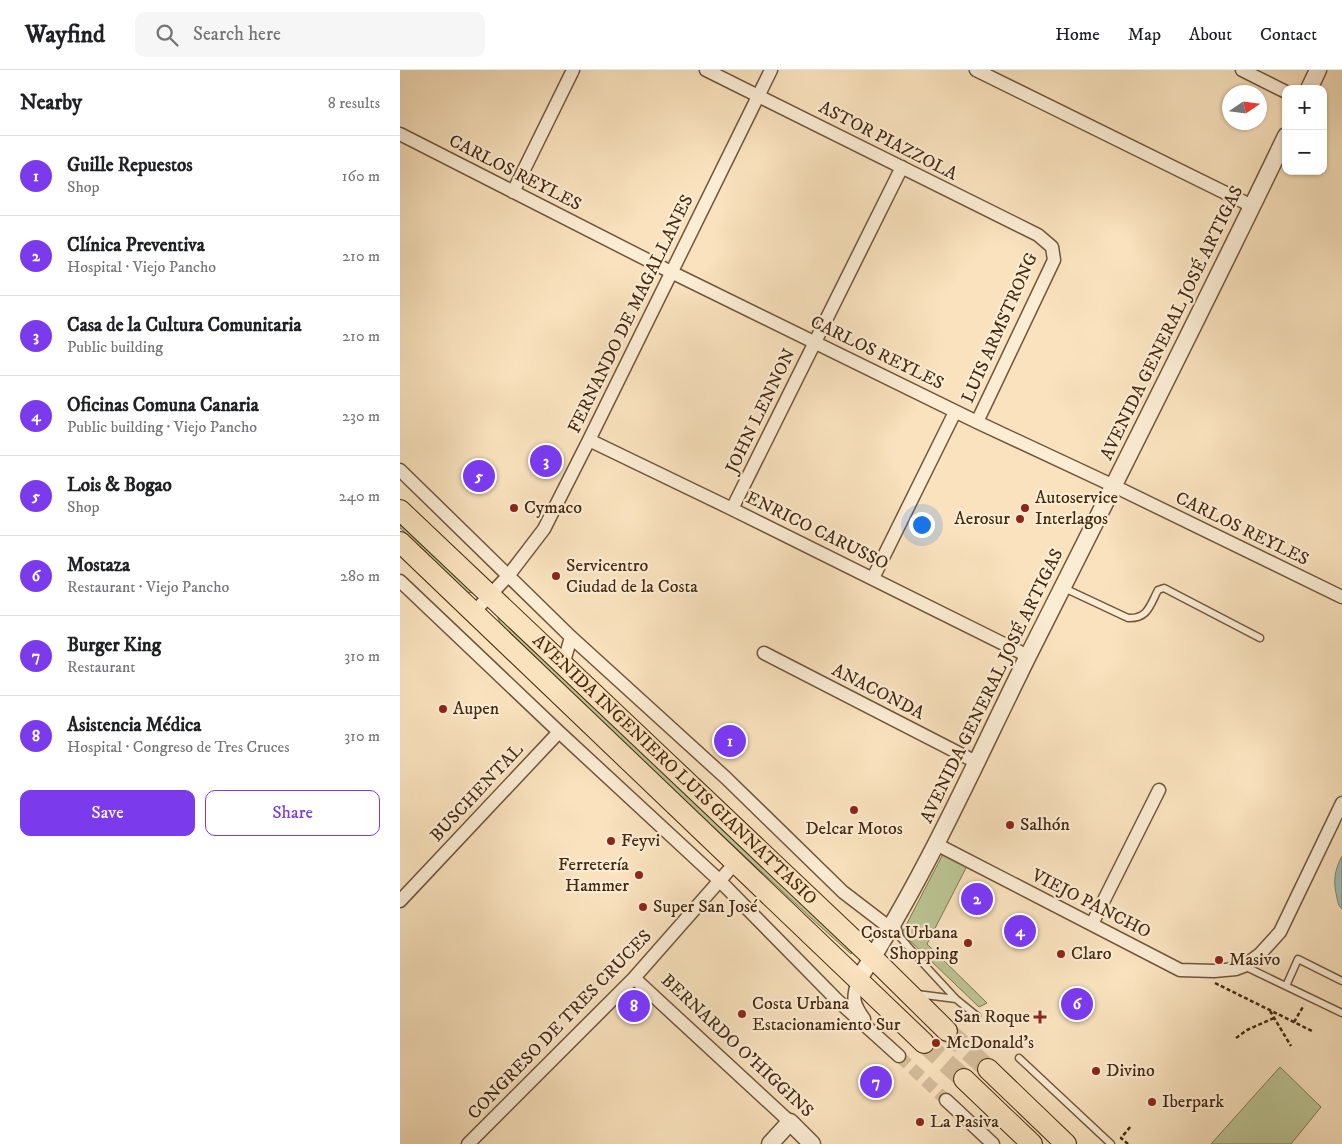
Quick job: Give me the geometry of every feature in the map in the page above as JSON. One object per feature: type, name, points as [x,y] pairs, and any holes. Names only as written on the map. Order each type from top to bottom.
[{"type":"main road","name":"AVENIDA INGENIERO LUIS GIANNATTASIO","points":[[400,510],[909,992],[947,1031]]},
{"type":"main road","name":"AVENIDA INGENIERO LUIS GIANNATTASIO","points":[[400,542],[924,1043]]},
{"type":"main road","points":[[988,1070],[1066,1144]]},
{"type":"main road","points":[[964,1079],[1032,1144]]},
{"type":"street","points":[[513,192],[573,70]]},
{"type":"street","name":"ASTOR PIAZZOLA","points":[[706,70],[1038,235],[1052,247]]},
{"type":"street","name":"FERNANDO DE MAGALLANES","points":[[474,612],[508,576],[544,529],[771,70]]},
{"type":"street","points":[[976,70],[1252,206]]},
{"type":"street","points":[[1242,70],[1282,90]]},
{"type":"street","points":[[1311,85],[1318,70]]},
{"type":"street","name":"CARLOS REYLES","points":[[400,134],[671,272],[955,412],[1114,486],[1342,597]]},
{"type":"street","name":"AVENIDA GENERAL JOSÉ ARTIGAS","points":[[858,980],[893,923],[936,844],[1282,144]]},
{"type":"street","name":"JOHN LENNON","points":[[732,509],[902,167]]},
{"type":"street","name":"LUIS ARMSTRONG","points":[[978,422],[1054,260],[1052,247]]},
{"type":"street","name":"LUIS ARMSTRONG","points":[[873,578],[955,412]]},
{"type":"street","name":"ENRICO CARUSSO","points":[[589,440],[873,578],[1028,656]]},
{"type":"street","name":"AVENIDA INGENIERO LUIS GIANNATTASIO","points":[[400,470],[571,637],[726,778],[843,892],[893,923]]},
{"type":"street","points":[[400,582],[558,732],[720,881],[837,1000],[899,1056]]},
{"type":"street","points":[[563,664],[571,637]]},
{"type":"street","name":"ANACONDA","points":[[764,653],[976,762]]},
{"type":"street","name":"BUSCHENTAL","points":[[400,901],[558,732]]},
{"type":"street","points":[[1092,924],[1159,790]]},
{"type":"street","points":[[1240,967],[1260,954],[1280,932],[1342,803]]},
{"type":"street","name":"VIEJO PANCHO","points":[[936,844],[1180,970],[1214,971],[1240,967]]},
{"type":"street","name":"CONGRESO DE TRES CRUCES","points":[[468,1144],[634,978],[736,862]]},
{"type":"street","name":"BERNARDO O'HIGGINS","points":[[634,978],[812,1144]]},
{"type":"street","points":[[858,980],[854,992],[854,1002],[878,1038]]},
{"type":"street","points":[[946,1100],[993,1144]]},
{"type":"street","points":[[770,1144],[790,1122]]},
{"type":"lane","points":[[1063,587],[1128,618],[1136,618],[1146,613],[1158,590],[1164,588],[1260,638]]},
{"type":"lane","points":[[893,923],[900,937],[956,999],[977,1016]]},
{"type":"lane","points":[[1286,986],[1298,959],[1342,980]]},
{"type":"lane","points":[[1240,967],[1286,986],[1342,1013]]},
{"type":"lane","points":[[909,992],[956,999]]},
{"type":"lane","points":[[1019,1058],[1111,1144]]},
{"type":"path","points":[[1213,982],[1314,1032]]},
{"type":"path","points":[[1294,1022],[1308,997]]},
{"type":"path","points":[[1270,1010],[1291,1046]]},
{"type":"path","points":[[1236,1038],[1247,1030],[1274,1018]]},
{"type":"path","points":[[1128,1144],[1120,1138],[1131,1126]]},
{"type":"green space","points":[[400,519],[473,593],[467,592],[400,528]]},
{"type":"green space","points":[[497,615],[854,950],[851,954],[534,660],[525,647],[500,623]]},
{"type":"green space","points":[[943,854],[967,866],[927,944],[987,1003],[979,1007],[902,933]]},
{"type":"green space","points":[[1280,1067],[1321,1107],[1291,1144],[1211,1144]]},
{"type":"water","points":[[1342,856],[1342,909],[1338,903],[1335,882],[1337,867]]},
{"type":"tunnel","points":[[947,1031],[988,1069]]},
{"type":"tunnel","points":[[924,1043],[964,1079]]},
{"type":"tunnel","points":[[899,1056],[946,1100]]},
{"type":"place","name":"Casa de la Cultura Comunitaria","points":[[546,461]]},
{"type":"place","name":"Lois & Bogao","points":[[479,476]]},
{"type":"place","name":"Cymaco","points":[[514,508]]},
{"type":"place","name":"Autoservice Interlagos","points":[[1025,508]]},
{"type":"place","name":"Aerosur","points":[[1020,519]]},
{"type":"place","name":"Servicentro Ciudad de la Costa","points":[[556,576]]},
{"type":"place","name":"Aupen","points":[[443,709]]},
{"type":"place","name":"Guille Repuestos","points":[[730,741]]},
{"type":"place","name":"Delcar Motos","points":[[854,810]]},
{"type":"place","name":"Salhón","points":[[1010,825]]},
{"type":"place","name":"Feyvi","points":[[611,841]]},
{"type":"place","name":"Ferretería Hammer","points":[[639,875]]},
{"type":"place","name":"Clínica Preventiva","points":[[977,899]]},
{"type":"place","name":"Super San José","points":[[643,907]]},
{"type":"place","name":"Oficinas Comuna Canaria","points":[[1020,931]]},
{"type":"place","name":"Costa Urbana Shopping","points":[[968,943]]},
{"type":"place","name":"Claro","points":[[1061,954]]},
{"type":"place","name":"Masivo","points":[[1219,960]]},
{"type":"place","name":"Mostaza","points":[[1077,1004]]},
{"type":"place","name":"Asistencia Médica","points":[[634,1006]]},
{"type":"place","name":"Costa Urbana Estacionamiento Sur","points":[[742,1014]]},
{"type":"place","name":"San Roque","points":[[1040,1017]]},
{"type":"place","name":"McDonald's","points":[[936,1043]]},
{"type":"place","name":"Divino","points":[[1096,1071]]},
{"type":"place","name":"Burger King","points":[[876,1082]]},
{"type":"place","name":"Iberpark","points":[[1152,1102]]},
{"type":"place","name":"La Pasiva","points":[[920,1122]]}]
